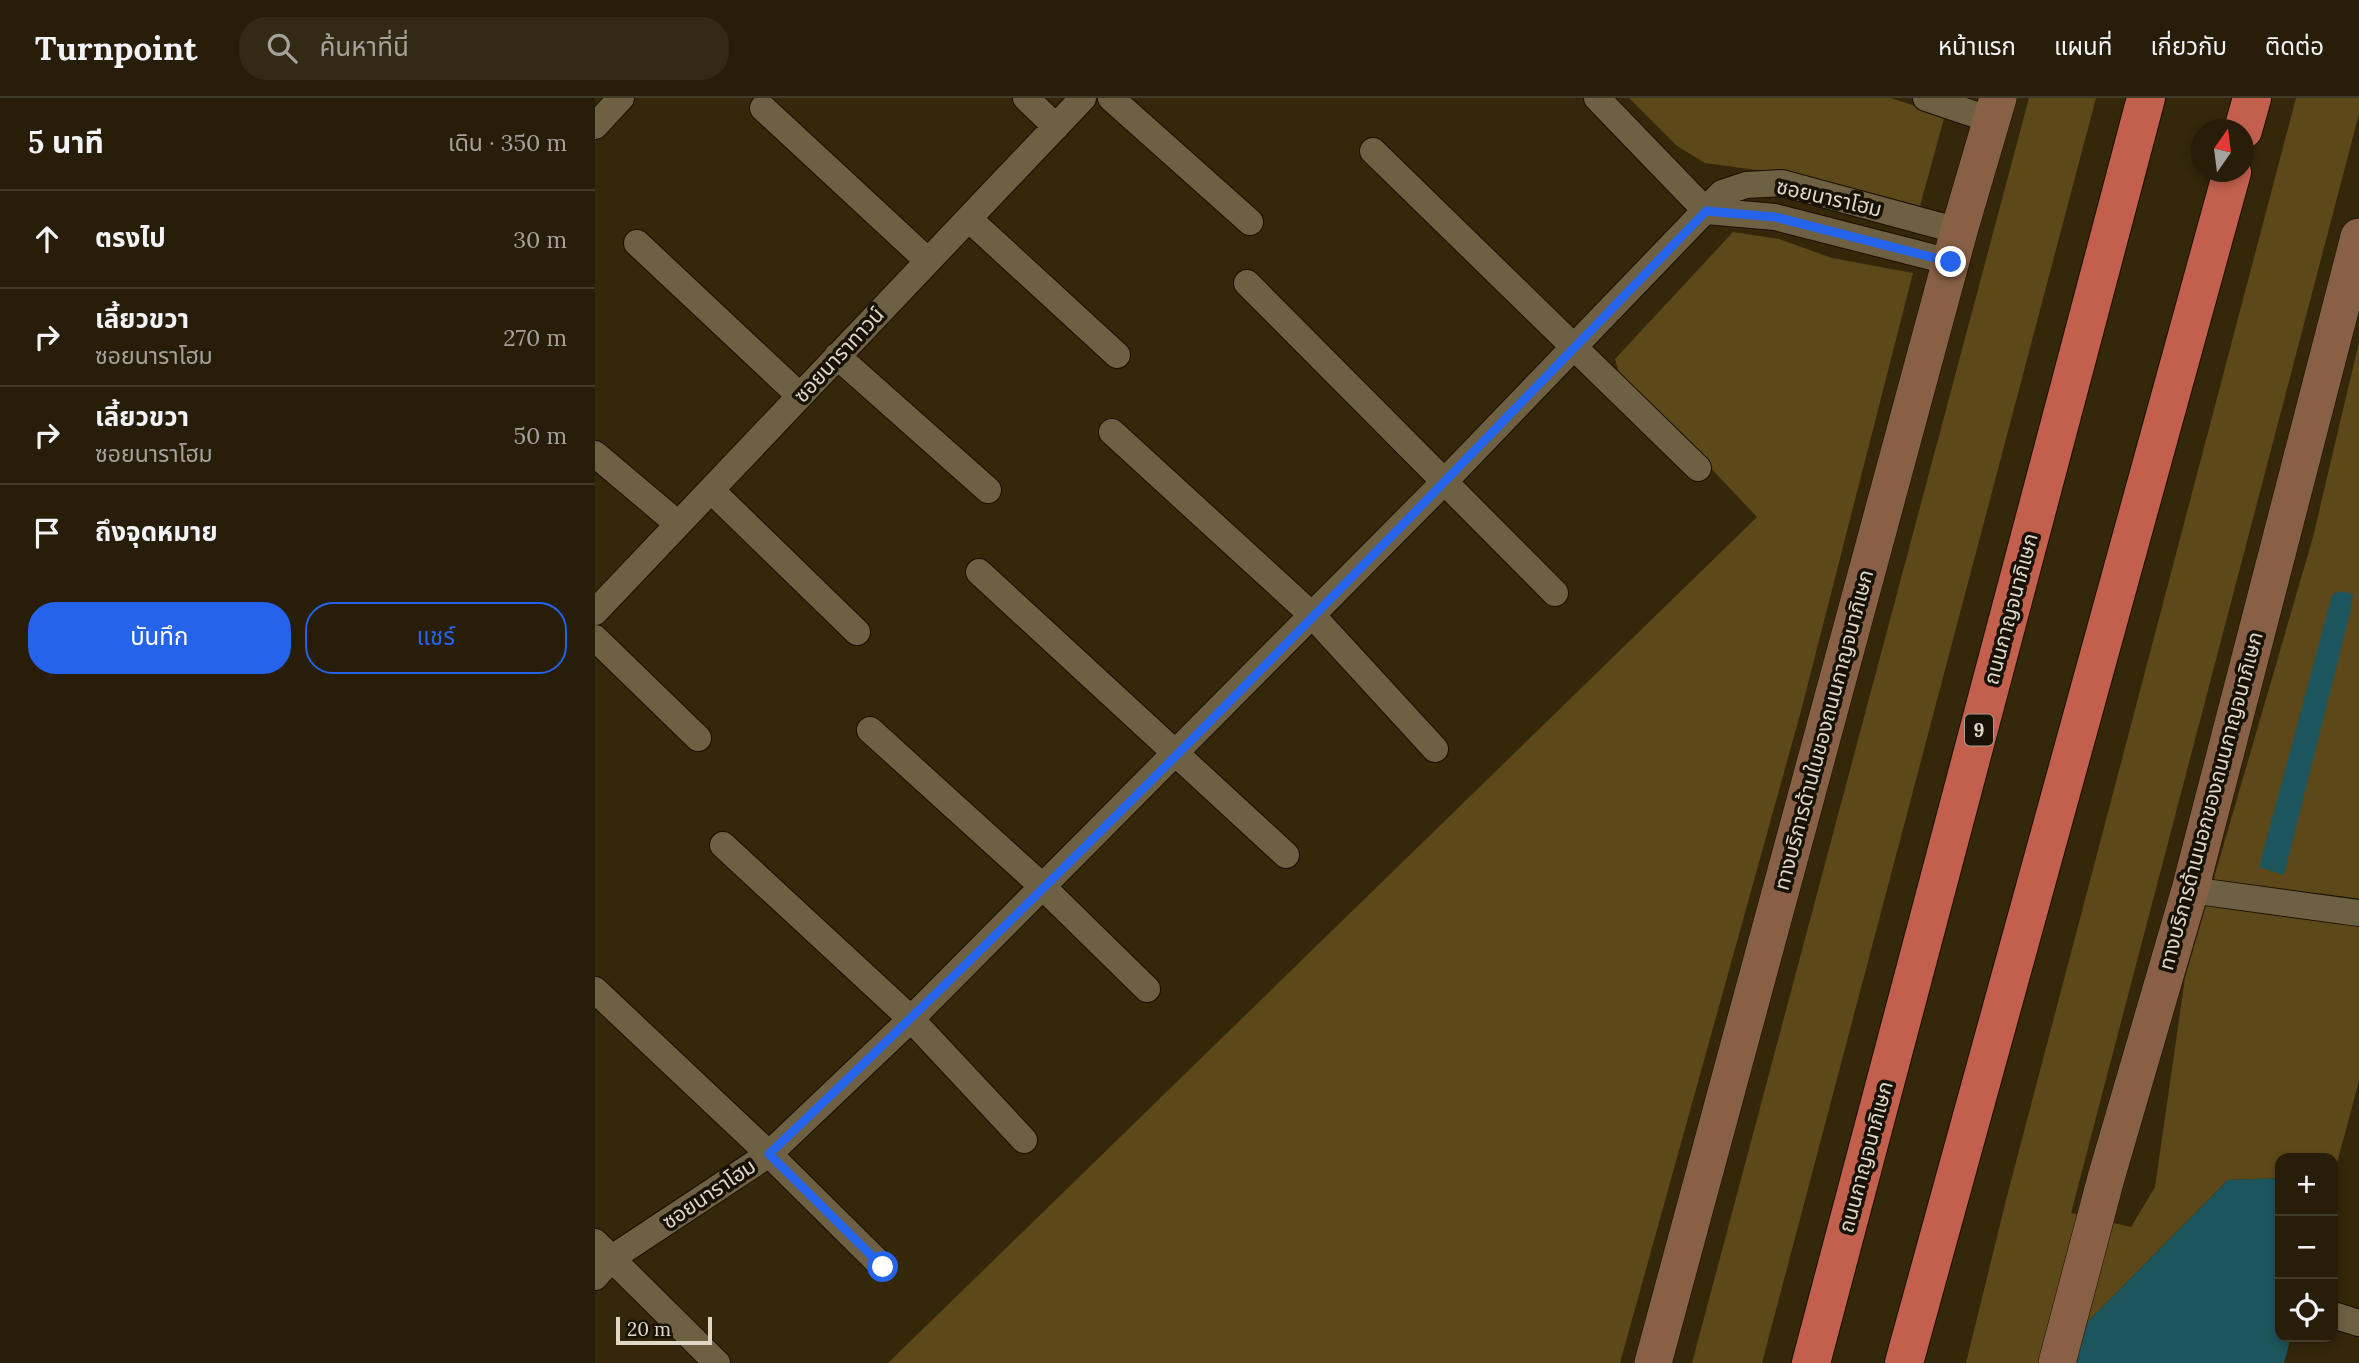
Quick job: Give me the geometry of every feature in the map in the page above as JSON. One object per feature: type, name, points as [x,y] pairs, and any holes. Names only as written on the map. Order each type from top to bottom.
[{"type":"highway","name":"ถนนกาญจนาภิเษก","points":[[1811,1363],[2146,98]]},
{"type":"highway","points":[[2246,119],[2252,98]]},
{"type":"highway","points":[[1904,1363],[2229,182]]},
{"type":"main road","name":"ทางบริการด้านในของถนนกาญจนาภิเษก","points":[[1653,1363],[1955,246],[1995,109]]},
{"type":"main road","name":"ทางบริการด้านนอกของถนนกาญจนาภิเษก","points":[[2057,1363],[2106,1178],[2190,890],[2354,278],[2359,237]]},
{"type":"street","points":[[595,126],[621,98]]},
{"type":"street","points":[[1026,98],[1056,127]]},
{"type":"street","name":"ซอยนาราทาวน์","points":[[595,612],[1083,98]]},
{"type":"street","points":[[1111,98],[1250,222]]},
{"type":"street","points":[[1597,98],[1706,211]]},
{"type":"street","points":[[1926,98],[1995,109]]},
{"type":"street","points":[[763,108],[928,261]]},
{"type":"street","points":[[1373,151],[1698,468]]},
{"type":"street","name":"ซอยนาราโฮม","points":[[595,1278],[604,1250],[769,1154],[911,1019],[1313,616],[1706,211],[1775,217],[1955,246]]},
{"type":"street","points":[[969,219],[1117,355]]},
{"type":"street","points":[[637,243],[800,396]]},
{"type":"street","points":[[1247,283],[1555,593]]},
{"type":"street","points":[[837,356],[988,490]]},
{"type":"street","points":[[1112,432],[1313,616],[1435,749]]},
{"type":"street","points":[[595,454],[678,524]]},
{"type":"street","points":[[711,490],[857,632]]},
{"type":"street","points":[[979,572],[1286,855]]},
{"type":"street","points":[[595,638],[698,738]]},
{"type":"street","points":[[870,730],[1043,887],[1147,989]]},
{"type":"street","points":[[723,845],[911,1019],[1024,1139]]},
{"type":"street","points":[[2190,890],[2359,913]]},
{"type":"street","points":[[595,990],[769,1154],[883,1267]]},
{"type":"street","points":[[604,1250],[717,1363]]},
{"type":"street","points":[[2338,1317],[2359,1323]]},
{"type":"shaded area","points":[[1629,98],[1890,98],[1945,115],[1920,206],[1815,178],[1705,163],[1677,146]]},
{"type":"shaded area","points":[[2029,98],[2096,98],[1762,1363],[1692,1363]]},
{"type":"shaded area","points":[[2296,98],[2359,98],[2359,114],[2071,1213],[2131,1227],[2155,1187],[2185,978],[2313,537],[2359,342],[2359,1081],[2338,1159],[2338,1153],[2275,1153],[2275,1178],[2228,1180],[2047,1363],[1966,1363],[2007,1196]]},
{"type":"shaded area","points":[[1733,232],[1779,239],[1832,258],[1913,273],[1801,711],[1620,1363],[888,1363],[1757,517],[1618,370],[1615,359]]},
{"type":"water","points":[[2340,591],[2353,594],[2350,613],[2284,875],[2259,867],[2332,595]]},
{"type":"water","points":[[2275,1178],[2275,1342],[2290,1342],[2284,1363],[2047,1363],[2228,1180]]},
{"type":"route","points":[[883,1267],[769,1154],[911,1019],[1177,754],[1706,211],[1775,217],[1951,262]]}]
